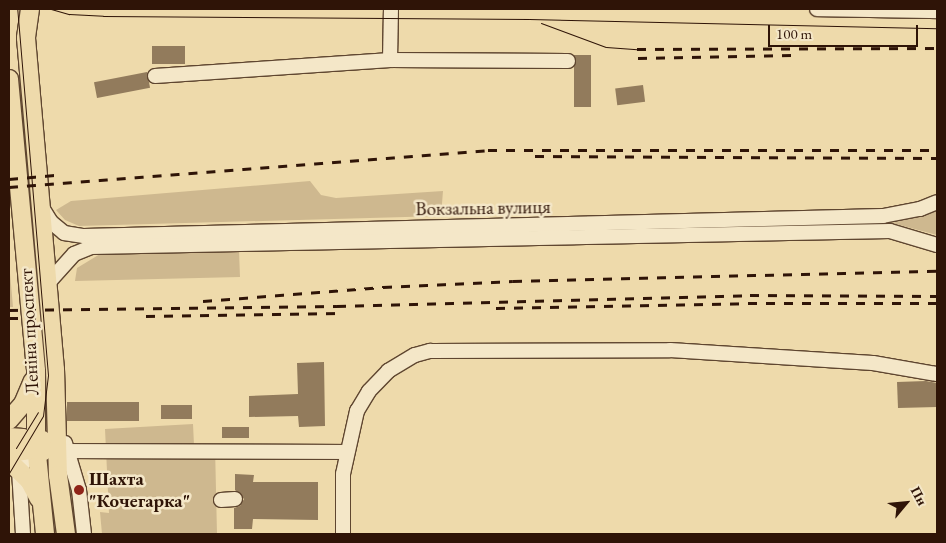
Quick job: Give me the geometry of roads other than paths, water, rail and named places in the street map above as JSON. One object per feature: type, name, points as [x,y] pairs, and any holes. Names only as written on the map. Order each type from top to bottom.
[{"type":"main road","name":"Леніна проспект","points":[[30,9],[26,38],[48,283],[55,418],[62,450],[58,475],[66,534]]},
{"type":"main road","name":"Леніна проспект","points":[[9,79],[36,371],[36,445],[45,534]]},
{"type":"main road","name":"Леніна проспект","points":[[9,420],[23,404],[36,371]]},
{"type":"main road","points":[[9,453],[22,452],[36,445],[46,435],[55,418]]},
{"type":"main road","points":[[9,437],[23,438],[36,445],[58,475]]},
{"type":"main road","points":[[14,465],[41,501]]},
{"type":"street","points":[[390,60],[391,9]]},
{"type":"street","points":[[817,9],[928,10]]},
{"type":"street","points":[[155,76],[390,60],[568,61]]},
{"type":"street","name":"Вокзальна вулиця","points":[[41,206],[51,222],[64,233],[84,236],[883,216],[920,209],[937,202]]},
{"type":"street","name":"Вокзальна вулиця","points":[[48,283],[74,254],[91,247],[890,231],[937,245]]},
{"type":"street","points":[[343,534],[346,452],[357,411],[369,391],[402,361],[430,351],[670,350],[873,363],[937,374]]},
{"type":"street","points":[[23,534],[14,465],[36,445],[62,450],[346,452]]},
{"type":"street","points":[[62,450],[79,490],[82,531]]},
{"type":"tram line","points":[[9,473],[43,416],[48,375],[17,9]]},
{"type":"tram line","points":[[51,9],[69,14],[103,16],[529,19],[937,28]]},
{"type":"tram line","points":[[541,23],[606,47],[637,49]]},
{"type":"tram line","points":[[16,448],[38,412]]},
{"type":"railway","points":[[637,49],[937,48]]},
{"type":"railway","points":[[638,58],[792,55]]},
{"type":"railway","points":[[9,187],[488,150],[937,150]]},
{"type":"railway","points":[[535,156],[937,158]]},
{"type":"railway","points":[[9,179],[55,175]]},
{"type":"railway","points":[[203,301],[383,287],[513,281],[937,271]]},
{"type":"railway","points":[[9,310],[337,306],[750,295],[937,296]]},
{"type":"railway","points":[[496,308],[748,303],[937,303]]},
{"type":"railway","points":[[146,316],[341,313]]},
{"type":"railway","points":[[9,318],[44,318]]},
{"type":"place","name":"Шахта \"Кочегарка\"","points":[[79,490]]}]
